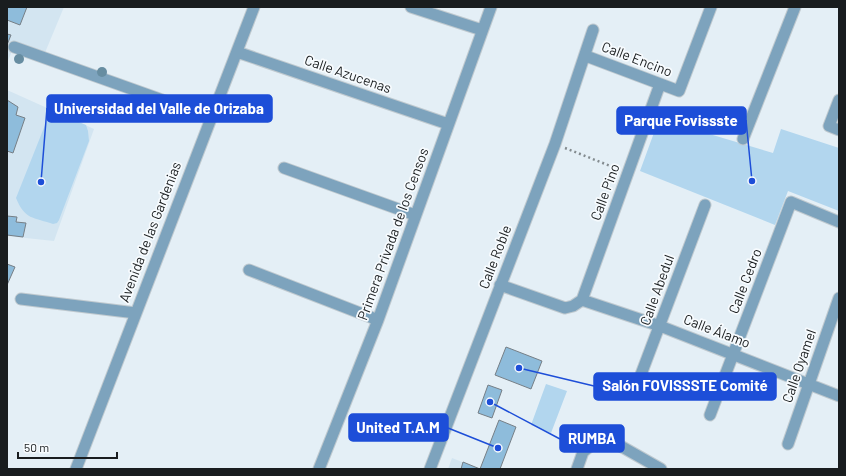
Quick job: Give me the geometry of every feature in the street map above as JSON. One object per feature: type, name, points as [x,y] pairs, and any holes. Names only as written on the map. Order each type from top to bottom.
[{"type":"street","name":"Avenida de las Gardenias","points":[[76,469],[210,117],[254,7]]},
{"type":"street","points":[[411,7],[482,30]]},
{"type":"street","name":"Primera Privada de los Censos","points":[[319,469],[378,320],[490,7]]},
{"type":"street","name":"Calle Encino","points":[[586,56],[679,91],[711,7]]},
{"type":"street","points":[[743,139],[795,7]]},
{"type":"street","name":"Calle Roble","points":[[430,469],[554,144],[586,56],[593,30]]},
{"type":"street","points":[[14,47],[210,117]]},
{"type":"street","name":"Calle Azucenas","points":[[237,52],[448,124]]},
{"type":"street","name":"Calle Pino","points":[[577,303],[628,173],[660,84]]},
{"type":"street","points":[[834,128],[839,100]]},
{"type":"street","points":[[284,168],[415,215]]},
{"type":"street","name":"Calle Cedro","points":[[710,415],[791,202],[839,222]]},
{"type":"street","name":"Calle Abedul","points":[[637,385],[705,205]]},
{"type":"street","points":[[249,270],[378,320]]},
{"type":"street","name":"Calle Álamo","points":[[500,285],[565,308],[577,303],[660,326],[839,396]]},
{"type":"street","name":"Calle Oyamel","points":[[788,444],[839,298]]},
{"type":"street","points":[[21,299],[136,313]]},
{"type":"street","points":[[577,469],[583,452],[596,441],[610,440],[662,469]]},
{"type":"path","points":[[554,144],[628,173]]},
{"type":"shaded area","points":[[7,7],[64,7],[44,55],[15,44],[7,63]]},
{"type":"shaded area","points":[[7,90],[94,129],[54,241],[7,236]]},
{"type":"shaded area","points":[[57,113],[86,125],[89,141],[59,220],[57,223],[53,224],[30,217],[19,205],[16,198],[49,115]]},
{"type":"shaded area","points":[[659,119],[773,153],[781,129],[839,148],[839,211],[788,191],[775,225],[640,171]]},
{"type":"shaded area","points":[[546,384],[567,391],[551,433],[531,425]]},
{"type":"shaded area","points":[[452,458],[480,469],[448,469]]},
{"type":"building","points":[[7,7],[27,7],[20,25],[7,20]]},
{"type":"building","points":[[7,34],[11,35],[7,45]]},
{"type":"building","points":[[7,100],[18,107],[16,115],[25,118],[13,153],[7,151]]},
{"type":"building","points":[[7,216],[17,217],[16,222],[26,223],[23,237],[7,235]]},
{"type":"building","points":[[7,264],[15,267],[7,285]]},
{"type":"building","points":[[506,347],[542,361],[531,389],[495,375]]},
{"type":"building","points":[[488,385],[502,390],[492,418],[478,413]]},
{"type":"building","points":[[499,420],[516,427],[500,469],[480,469]]},
{"type":"building","points":[[463,462],[480,469],[461,469]]},
{"type":"place","name":"Parque Fovissste","points":[[752,181]]},
{"type":"place","name":"Universidad del Valle de Orizaba","points":[[41,182]]},
{"type":"place","name":"Salón FOVISSSTE Comité","points":[[519,368]]},
{"type":"place","name":"RUMBA","points":[[490,402]]},
{"type":"place","name":"United T.A.M","points":[[498,448]]}]
